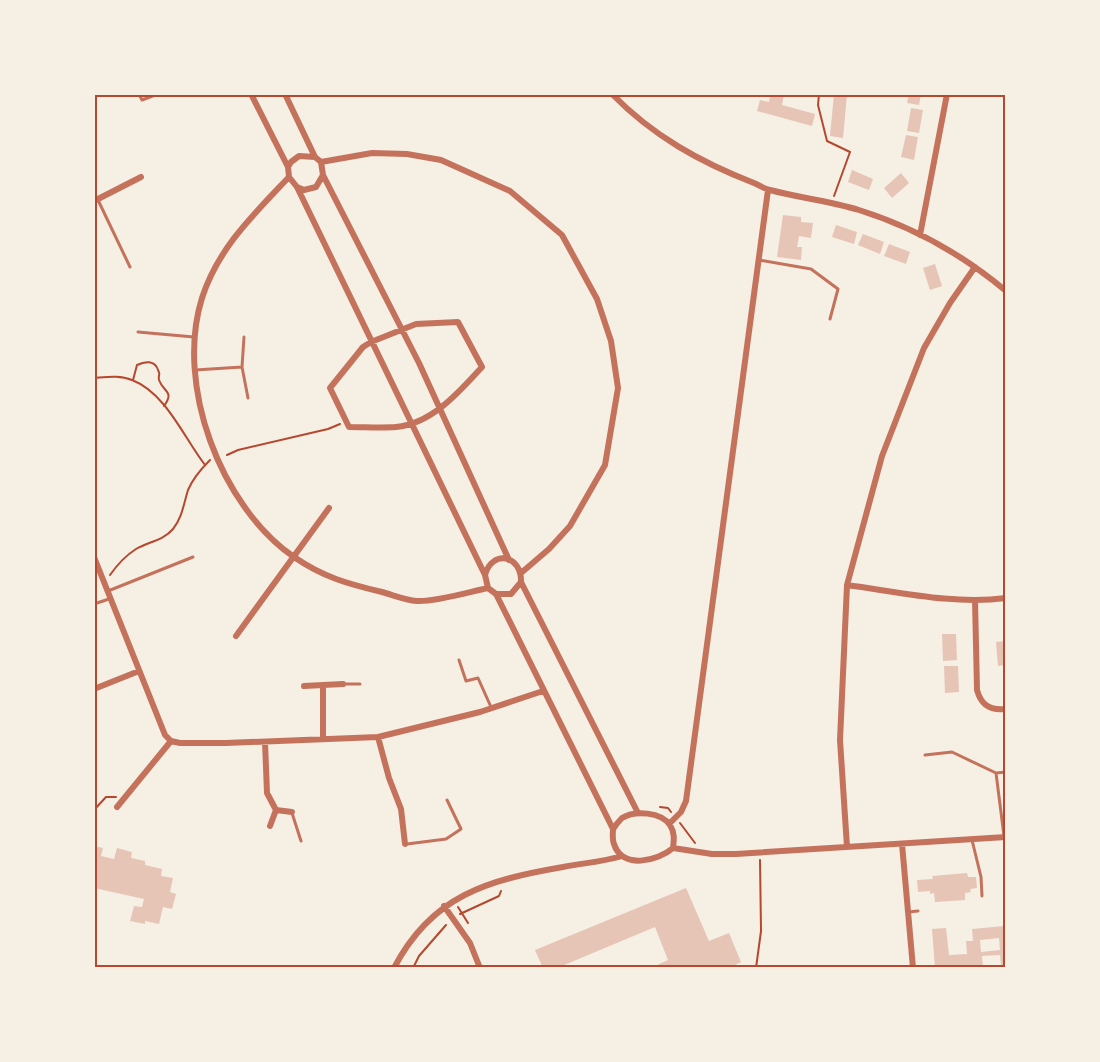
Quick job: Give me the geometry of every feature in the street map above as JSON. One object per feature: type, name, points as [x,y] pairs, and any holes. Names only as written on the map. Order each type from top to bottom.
[{"type":"street","points":[[251,94],[288,167],[289,177],[297,187],[485,575],[488,588],[496,594],[613,829],[614,844],[622,856],[633,860],[650,860],[663,856],[673,848],[674,836],[669,824],[655,815],[638,813],[621,819],[613,829]]},
{"type":"street","points":[[285,94],[440,409],[509,560],[518,566],[521,582],[638,813]]},
{"type":"street","points":[[612,94],[637,119],[663,138],[713,167],[768,190],[832,202],[881,218],[947,248],[1005,291]]},
{"type":"street","points":[[920,235],[947,94]]},
{"type":"street","points":[[288,167],[293,159],[312,155],[318,159],[372,153],[407,154],[441,160],[510,191],[562,235],[597,299],[611,341],[618,388],[605,465],[570,526],[549,549],[521,573]]},
{"type":"street","points":[[297,187],[304,190],[315,187],[323,175]]},
{"type":"street","points":[[96,201],[141,177]]},
{"type":"street","points":[[289,177],[236,233],[215,266],[202,299],[196,337],[195,370],[200,412],[217,458],[238,498],[264,530],[293,557],[335,581],[418,601],[488,588]]},
{"type":"street","points":[[669,824],[676,818],[686,801],[768,190]]},
{"type":"street","points":[[847,847],[840,740],[847,585],[882,456],[924,348],[950,303],[975,267]]},
{"type":"street","points":[[458,322],[482,367],[450,402],[412,423],[398,427],[349,427],[330,388],[363,347],[371,342],[401,328],[416,324],[458,322]]},
{"type":"street","points":[[236,636],[329,508]]},
{"type":"street","points":[[94,557],[165,735],[171,741],[180,743],[265,742],[378,737],[491,708],[543,691]]},
{"type":"street","points":[[485,575],[490,564],[495,560],[509,560]]},
{"type":"street","points":[[496,594],[511,594],[521,582]]},
{"type":"street","points":[[847,585],[975,600],[1005,598]]},
{"type":"street","points":[[975,600],[979,698],[984,705],[992,709],[1005,709]]},
{"type":"street","points":[[94,689],[139,671]]},
{"type":"street","points":[[304,686],[343,684]]},
{"type":"street","points":[[323,685],[323,740]]},
{"type":"street","points":[[378,737],[389,778],[401,809],[405,844]]},
{"type":"street","points":[[117,807],[171,741]]},
{"type":"street","points":[[265,742],[267,793],[276,810],[270,826]]},
{"type":"street","points":[[276,810],[292,812]]},
{"type":"street","points":[[673,848],[712,854],[1005,837]]},
{"type":"street","points":[[902,844],[913,968]]},
{"type":"street","points":[[394,968],[404,949],[422,927],[444,906],[473,890],[539,871],[604,862],[622,856]]},
{"type":"street","points":[[444,906],[470,943],[480,968]]},
{"type":"lane","points":[[139,94],[142,100],[158,94]]},
{"type":"lane","points":[[96,201],[129,267]]},
{"type":"lane","points":[[759,260],[811,268],[838,289],[830,319]]},
{"type":"lane","points":[[138,332],[196,337]]},
{"type":"lane","points":[[244,337],[242,367],[248,398]]},
{"type":"lane","points":[[195,370],[242,367]]},
{"type":"lane","points":[[94,604],[193,557]]},
{"type":"lane","points":[[459,660],[466,681],[478,678],[491,708]]},
{"type":"lane","points":[[343,684],[360,684]]},
{"type":"lane","points":[[925,755],[952,752],[996,773],[1005,772]]},
{"type":"lane","points":[[996,773],[1005,837]]},
{"type":"lane","points":[[405,844],[446,839],[461,830],[447,800]]},
{"type":"lane","points":[[292,812],[301,842]]},
{"type":"lane","points":[[972,840],[981,877],[982,896]]},
{"type":"lane","points":[[908,912],[918,911]]},
{"type":"path","points":[[819,94],[818,105],[827,141],[850,152],[832,202]]},
{"type":"path","points":[[134,380],[137,365],[149,361],[154,363],[159,371],[160,383],[169,394],[164,406]]},
{"type":"path","points":[[94,378],[122,377],[134,380],[155,396],[204,465]]},
{"type":"path","points":[[104,582],[119,562],[135,550],[164,537],[174,528],[182,512],[189,488],[204,465],[238,450],[328,429],[346,420]]},
{"type":"path","points":[[94,810],[106,797],[125,796]]},
{"type":"path","points":[[654,806],[668,808],[695,843]]},
{"type":"path","points":[[756,968],[761,931],[760,852]]},
{"type":"building","points":[[770,94],[784,94],[782,105],[815,114],[812,126],[757,111],[760,100],[769,102]]},
{"type":"building","points":[[834,94],[847,94],[843,138],[830,136]]},
{"type":"building","points":[[909,94],[921,94],[919,105],[907,103]]},
{"type":"building","points":[[911,108],[923,110],[919,133],[907,131]]},
{"type":"building","points":[[906,135],[918,137],[914,160],[901,157]]},
{"type":"building","points":[[852,170],[873,179],[869,190],[848,182]]},
{"type":"building","points":[[901,173],[909,183],[892,198],[884,188]]},
{"type":"building","points":[[783,215],[801,217],[801,222],[813,223],[811,238],[799,236],[797,247],[802,247],[801,260],[777,257]]},
{"type":"building","points":[[836,225],[857,232],[854,244],[832,237]]},
{"type":"building","points":[[863,234],[884,242],[880,254],[858,245]]},
{"type":"building","points":[[889,244],[910,252],[906,264],[884,256]]},
{"type":"building","points":[[935,264],[942,286],[930,290],[923,268]]},
{"type":"building","points":[[942,634],[956,634],[957,660],[943,661]]},
{"type":"building","points":[[1005,641],[1005,665],[998,666],[996,642]]},
{"type":"building","points":[[944,666],[958,666],[959,692],[945,693]]},
{"type":"building","points":[[94,846],[103,848],[101,856],[114,859],[117,848],[132,852],[131,858],[145,861],[145,865],[162,869],[161,876],[173,878],[170,892],[176,894],[172,909],[163,907],[159,924],[130,921],[134,906],[142,907],[144,899],[94,888]]},
{"type":"building","points":[[967,873],[968,877],[976,877],[977,888],[965,893],[965,900],[935,902],[934,893],[918,892],[917,880],[933,879],[932,876]]},
{"type":"building","points":[[686,888],[709,941],[729,933],[741,962],[729,968],[651,968],[668,960],[655,927],[557,968],[543,968],[535,950]]},
{"type":"building","points":[[1004,926],[1005,965],[1001,965],[1000,955],[982,956],[983,968],[935,968],[932,929],[946,928],[949,955],[967,954],[966,941],[973,941],[972,929]],"holes":[[[999,938],[1000,950],[981,952],[980,940]]]}]
